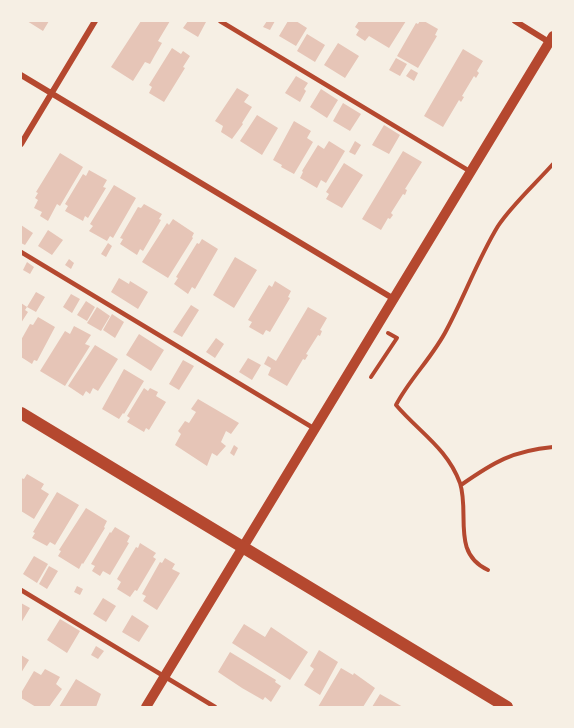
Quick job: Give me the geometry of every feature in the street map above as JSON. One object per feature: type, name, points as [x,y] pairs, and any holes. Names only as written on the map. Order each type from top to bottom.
[{"type":"main road","points":[[21,413],[507,707]]},
{"type":"street","points":[[21,144],[95,21]]},
{"type":"street","points":[[146,707],[551,39],[515,21]]},
{"type":"street","points":[[21,75],[394,299]]},
{"type":"lane","points":[[220,21],[471,172]]},
{"type":"lane","points":[[21,252],[315,429]]},
{"type":"lane","points":[[21,590],[215,707]]},
{"type":"path","points":[[488,570],[477,565],[468,555],[460,485],[449,460],[435,442],[411,423],[396,405],[406,386],[432,354],[447,330],[476,266],[499,224],[553,164]]},
{"type":"path","points":[[371,377],[397,338],[388,333]]},
{"type":"path","points":[[460,485],[492,464],[511,455],[553,447]]},
{"type":"building","points":[[27,21],[49,21],[43,31]]},
{"type":"building","points":[[141,21],[170,21],[158,41],[162,43],[150,64],[145,62],[133,81],[111,67]]},
{"type":"building","points":[[188,21],[206,22],[198,37],[183,28]]},
{"type":"building","points":[[267,21],[275,21],[270,30],[263,27]]},
{"type":"building","points":[[288,21],[296,21],[307,28],[296,46],[279,36]]},
{"type":"building","points":[[359,21],[406,21],[389,48],[369,36],[365,41],[356,35],[359,30],[355,27]]},
{"type":"building","points":[[420,21],[438,29],[435,35],[437,36],[418,68],[397,56],[416,23]]},
{"type":"building","points":[[307,34],[325,45],[315,62],[297,51]]},
{"type":"building","points":[[338,43],[359,56],[345,78],[324,65]]},
{"type":"building","points":[[172,48],[181,54],[183,51],[190,56],[164,102],[149,93],[152,87],[149,85]]},
{"type":"building","points":[[463,49],[483,61],[476,78],[474,76],[461,102],[459,100],[443,127],[424,116]]},
{"type":"building","points":[[396,58],[407,64],[400,76],[389,70]]},
{"type":"building","points":[[411,69],[418,73],[414,81],[406,76]]},
{"type":"building","points":[[296,76],[308,83],[300,102],[285,93]]},
{"type":"building","points":[[237,88],[249,95],[244,102],[252,107],[232,139],[221,132],[223,126],[215,121]]},
{"type":"building","points":[[321,89],[338,100],[327,118],[310,107]]},
{"type":"building","points":[[343,103],[361,114],[350,131],[333,121]]},
{"type":"building","points":[[257,115],[278,128],[262,155],[240,141]]},
{"type":"building","points":[[294,121],[311,131],[307,138],[313,142],[294,174],[273,160]]},
{"type":"building","points":[[384,125],[400,135],[389,154],[372,145]]},
{"type":"building","points":[[329,141],[345,151],[326,183],[321,180],[317,188],[300,178],[318,145],[324,149]]},
{"type":"building","points":[[355,141],[361,145],[355,155],[349,152]]},
{"type":"building","points":[[403,151],[422,162],[405,189],[407,190],[405,195],[403,194],[391,213],[393,215],[390,219],[388,218],[381,230],[362,219]]},
{"type":"building","points":[[60,153],[83,167],[60,206],[57,204],[48,221],[40,216],[42,212],[34,208],[38,200],[35,198],[38,193],[36,192]]},
{"type":"building","points":[[344,163],[363,175],[342,208],[326,199],[329,194],[326,192]]},
{"type":"building","points":[[89,170],[107,180],[103,187],[106,188],[88,218],[85,216],[83,221],[65,211],[68,206],[65,204],[83,174],[86,176]]},
{"type":"building","points":[[114,185],[136,198],[113,238],[110,236],[107,241],[89,231],[93,226],[90,224]]},
{"type":"building","points":[[144,204],[162,214],[159,219],[161,220],[143,251],[140,249],[137,255],[120,244],[123,239],[120,238],[138,207],[141,208]]},
{"type":"building","points":[[173,219],[194,233],[168,278],[142,262],[167,223],[169,225]]},
{"type":"building","points":[[21,225],[33,233],[25,245],[21,243]]},
{"type":"building","points":[[48,230],[63,240],[52,255],[38,246]]},
{"type":"building","points":[[202,239],[218,249],[195,289],[192,287],[188,294],[174,284],[197,243],[199,244]]},
{"type":"building","points":[[108,243],[112,246],[106,257],[101,254]]},
{"type":"building","points":[[235,257],[257,270],[234,308],[213,295]]},
{"type":"building","points":[[69,259],[74,263],[71,269],[65,265]]},
{"type":"building","points":[[27,262],[34,267],[30,274],[23,270]]},
{"type":"building","points":[[119,278],[129,284],[130,281],[148,292],[138,309],[111,292]]},
{"type":"building","points":[[275,281],[291,291],[288,297],[290,298],[270,332],[266,330],[263,335],[249,327],[252,322],[248,320],[269,285],[272,287]]},
{"type":"building","points":[[36,292],[45,297],[36,312],[27,307]]},
{"type":"building","points":[[71,294],[80,299],[72,313],[63,307]]},
{"type":"building","points":[[86,301],[95,307],[87,321],[77,315]]},
{"type":"building","points":[[21,303],[27,307],[25,310],[28,312],[21,323]]},
{"type":"building","points":[[191,305],[199,310],[182,337],[173,332]]},
{"type":"building","points":[[97,307],[110,316],[101,331],[87,323]]},
{"type":"building","points":[[308,307],[327,318],[320,330],[322,331],[320,336],[318,335],[306,354],[308,355],[305,360],[303,359],[287,386],[268,375],[271,368],[264,364],[268,356],[276,361]]},
{"type":"building","points":[[112,314],[124,322],[115,338],[103,330]]},
{"type":"building","points":[[38,317],[55,327],[37,361],[34,360],[32,364],[21,357],[21,340],[30,324],[33,325]]},
{"type":"building","points":[[74,326],[91,335],[85,344],[90,346],[65,386],[40,371],[65,331],[70,334]]},
{"type":"building","points":[[139,334],[164,350],[151,371],[126,355]]},
{"type":"building","points":[[216,338],[224,344],[215,358],[206,352]]},
{"type":"building","points":[[95,345],[118,359],[98,391],[93,388],[90,394],[86,391],[83,396],[68,386]]},
{"type":"building","points":[[248,358],[261,365],[252,380],[239,372]]},
{"type":"building","points":[[183,360],[194,366],[179,390],[169,384]]},
{"type":"building","points":[[124,369],[144,381],[119,419],[102,409]]},
{"type":"building","points":[[144,388],[158,392],[156,396],[166,402],[149,430],[146,428],[144,432],[127,422],[130,418],[127,416]]},
{"type":"building","points":[[198,399],[239,423],[231,434],[226,431],[221,442],[226,446],[217,456],[212,453],[207,466],[175,445],[181,434],[178,431],[185,421],[189,423],[196,412],[191,409]]},
{"type":"building","points":[[234,445],[238,448],[234,456],[230,453]]},
{"type":"building","points":[[27,474],[44,484],[41,489],[49,494],[34,519],[21,511],[21,478],[24,479]]},
{"type":"building","points":[[57,492],[79,505],[55,545],[50,542],[47,546],[32,538],[35,533],[33,532]]},
{"type":"building","points":[[86,508],[107,521],[79,569],[58,556],[61,551],[59,550]]},
{"type":"building","points":[[115,527],[130,536],[127,542],[129,543],[110,575],[103,571],[100,576],[92,571],[95,566],[91,564]]},
{"type":"building","points":[[140,543],[156,553],[153,557],[156,559],[137,591],[135,590],[130,597],[117,589],[121,582],[117,579]]},
{"type":"building","points":[[34,556],[48,564],[37,583],[23,574]]},
{"type":"building","points":[[165,558],[175,564],[172,569],[180,573],[157,610],[143,601],[146,596],[142,594],[160,562],[162,563]]},
{"type":"building","points":[[49,566],[58,571],[47,589],[39,584]]},
{"type":"building","points":[[77,586],[83,589],[80,595],[74,592]]},
{"type":"building","points":[[103,598],[116,606],[106,622],[93,614]]},
{"type":"building","points":[[21,603],[30,608],[21,623]]},
{"type":"building","points":[[132,615],[149,626],[139,642],[122,632]]},
{"type":"building","points":[[60,619],[80,631],[67,653],[47,640]]},
{"type":"building","points":[[244,624],[265,637],[271,627],[308,652],[290,680],[232,643]]},
{"type":"building","points":[[96,646],[104,651],[98,659],[91,655]]},
{"type":"building","points":[[319,650],[338,662],[320,695],[304,685],[314,669],[310,666]]},
{"type":"building","points":[[230,652],[276,680],[275,682],[281,686],[271,702],[265,697],[263,700],[218,672]]},
{"type":"building","points":[[21,655],[29,660],[21,673]]},
{"type":"building","points":[[341,668],[353,675],[354,673],[375,688],[363,707],[318,707]]},
{"type":"building","points":[[45,669],[60,677],[56,684],[62,689],[49,707],[36,707],[21,698],[21,693],[34,671],[41,675]]},
{"type":"building","points":[[76,679],[101,694],[96,707],[59,707]]},
{"type":"building","points":[[380,694],[403,707],[372,707]]}]
